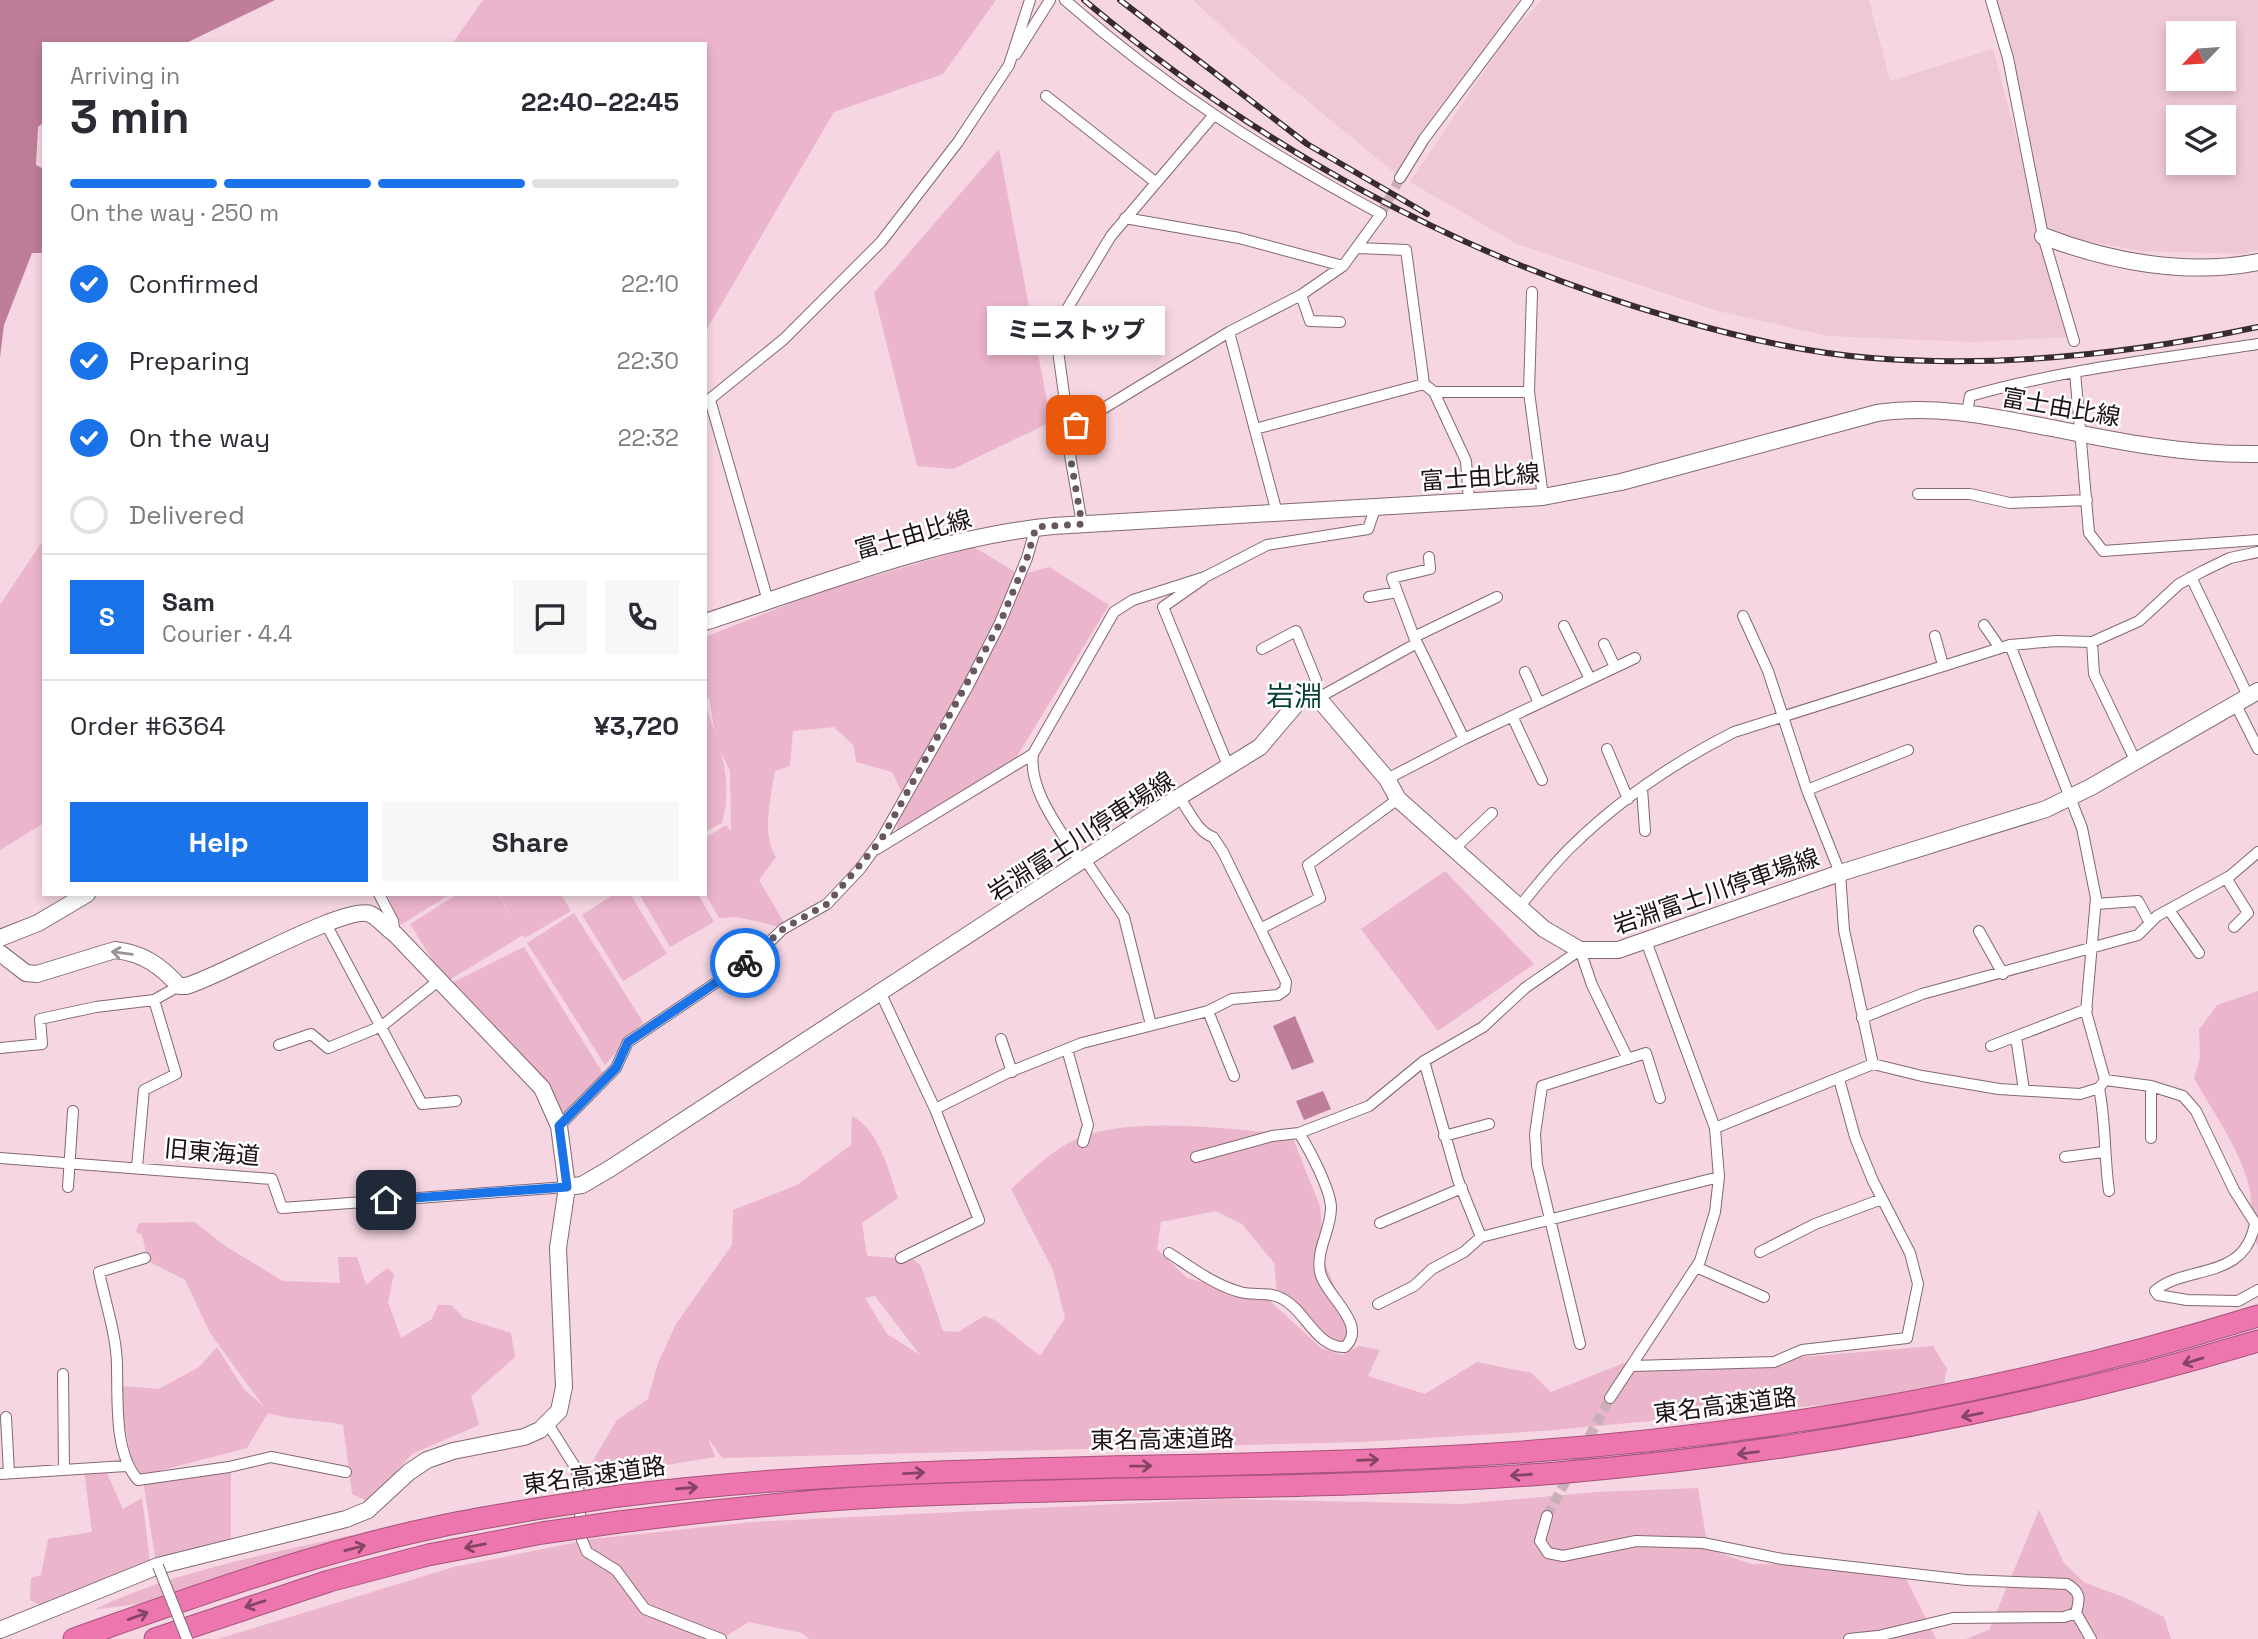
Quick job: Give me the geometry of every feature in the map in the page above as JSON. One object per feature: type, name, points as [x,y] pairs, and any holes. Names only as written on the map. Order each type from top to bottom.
[{"type":"highway","name":"東名高速道路","points":[[74,1639],[183,1600],[358,1547],[436,1527],[619,1496],[751,1482],[858,1475],[1441,1457],[1677,1438],[1792,1423],[1953,1393],[2081,1366],[2258,1316]]},
{"type":"highway","name":"東名高速道路","points":[[169,1637],[329,1581],[428,1555],[619,1521],[860,1498],[1443,1480],[1694,1459],[1796,1447],[1971,1415],[2071,1393],[2258,1341]]},
{"type":"main road","points":[[2043,236],[2138,263],[2193,266],[2258,262]]},
{"type":"main road","name":"富士由比線","points":[[707,621],[906,558],[998,533],[1036,527],[1543,497],[1621,482],[1877,414],[1937,408],[2174,450],[2258,454]]},
{"type":"main road","name":"岩淵富士川停車場線","points":[[567,1187],[582,1185],[611,1168],[1179,797],[1229,768],[1260,747],[1304,695],[1315,696]]},
{"type":"main road","points":[[1315,696],[1387,779],[1398,799],[1544,929],[1580,950]]},
{"type":"main road","name":"岩淵富士川停車場線","points":[[1580,950],[1618,950],[1646,942],[1840,873],[2046,809],[2136,762],[2247,698]]},
{"type":"main road","points":[[0,938],[38,923],[85,896]]},
{"type":"main road","points":[[0,953],[26,973],[37,974],[116,950],[124,951],[154,962],[179,986],[194,984],[326,924],[356,913],[370,914],[395,934],[542,1088],[559,1126],[567,1187],[558,1248],[564,1387],[559,1410],[548,1424],[524,1437],[453,1451],[427,1460],[409,1472],[368,1510],[346,1519],[158,1566],[0,1630]]},
{"type":"street","points":[[768,601],[708,401],[784,339],[881,242],[958,142],[1009,65],[1030,0]]},
{"type":"street","points":[[1012,55],[1018,53],[1050,0]]},
{"type":"street","points":[[1065,0],[1126,54],[1213,116],[1284,162],[1381,214],[1343,266],[1301,295],[1229,332],[1092,413],[1067,438]]},
{"type":"street","points":[[1400,178],[1424,139],[1528,0]]},
{"type":"street","points":[[1992,0],[2008,58],[2043,236],[2074,341]]},
{"type":"street","points":[[1046,96],[1154,181]]},
{"type":"street","points":[[1082,524],[1067,438],[1059,412],[1064,394],[1055,328],[1095,259],[1125,218],[1154,181],[1213,116]]},
{"type":"street","points":[[1125,218],[1239,238],[1343,266]]},
{"type":"street","points":[[1358,248],[1406,250],[1424,384],[1434,393],[1466,461],[1469,501]]},
{"type":"street","points":[[1532,292],[1529,392],[1543,497]]},
{"type":"street","points":[[1301,295],[1310,321],[1340,323]]},
{"type":"street","points":[[1229,332],[1277,513]]},
{"type":"street","points":[[1967,412],[1970,396],[2075,372],[2258,344]]},
{"type":"street","points":[[2075,372],[2089,533],[2102,551],[2258,540]]},
{"type":"street","points":[[1255,429],[1424,384]]},
{"type":"street","points":[[1434,393],[1529,392]]},
{"type":"street","points":[[1918,494],[1970,494],[2010,503],[2087,500]]},
{"type":"street","points":[[872,852],[1033,754],[1114,612],[1133,600],[1205,577],[1267,545],[1368,529],[1376,506]]},
{"type":"street","points":[[559,1126],[616,1068],[628,1042],[754,957],[783,929],[827,904],[872,852],[984,655],[1027,558],[1036,527]]},
{"type":"street","points":[[1519,908],[1571,846],[1628,799],[1696,751],[1734,732],[1782,714],[2005,646],[2056,640],[2092,642],[2139,621],[2179,584],[2230,558],[2258,552]]},
{"type":"street","points":[[1429,557],[1430,569],[1392,578],[1415,640],[1464,738]]},
{"type":"street","points":[[1205,577],[1197,586],[1163,607],[1229,768]]},
{"type":"street","points":[[2191,578],[2247,698],[2258,749]]},
{"type":"street","points":[[1369,597],[1397,592]]},
{"type":"street","points":[[1315,696],[1497,597]]},
{"type":"street","points":[[1742,616],[1768,671],[1807,790],[1840,873],[1843,930],[1873,1064]]},
{"type":"street","points":[[1984,625],[2005,646],[2082,828],[2091,858],[2096,904],[2087,1009],[2102,1084],[2103,1152],[2109,1191]]},
{"type":"street","points":[[1564,626],[1591,679]]},
{"type":"street","points":[[1262,649],[1296,631],[1316,680],[1315,696]]},
{"type":"street","points":[[1934,636],[1943,665]]},
{"type":"street","points":[[2092,642],[2094,674],[2136,762]]},
{"type":"street","points":[[1604,645],[1615,667]]},
{"type":"street","points":[[1387,779],[1464,738],[1635,658]]},
{"type":"street","points":[[1525,672],[1539,703]]},
{"type":"street","points":[[1512,716],[1542,780]]},
{"type":"street","points":[[1607,749],[1628,799]]},
{"type":"street","points":[[1807,790],[1908,750]]},
{"type":"street","points":[[1033,754],[1033,776],[1041,795],[1083,862],[1124,917],[1151,1025]]},
{"type":"street","points":[[1642,789],[1645,831]]},
{"type":"street","points":[[935,1109],[1067,1049],[1208,1011],[1232,999],[1278,995],[1285,990],[1286,982],[1262,928],[1223,852],[1213,837],[1207,835],[1198,825],[1179,797]]},
{"type":"street","points":[[1262,928],[1320,898],[1308,864],[1398,799]]},
{"type":"street","points":[[1454,849],[1492,813]]},
{"type":"street","points":[[1862,1018],[1922,994],[2138,935],[2169,910],[2226,878],[2258,852]]},
{"type":"street","points":[[2226,878],[2248,913],[2234,927]]},
{"type":"street","points":[[380,896],[393,921],[395,934]]},
{"type":"street","points":[[2096,904],[2138,901],[2150,923]]},
{"type":"street","points":[[2169,910],[2199,953]]},
{"type":"street","points":[[326,924],[422,1104],[456,1101]]},
{"type":"street","points":[[1979,931],[2003,974]]},
{"type":"street","points":[[1610,1398],[1696,1267],[1716,1212],[1719,1177],[1715,1128],[1646,942]]},
{"type":"street","points":[[1196,1157],[1272,1136],[1299,1133],[1369,1106],[1424,1061],[1483,1027],[1525,988],[1580,950],[1592,985],[1628,1059]]},
{"type":"street","points":[[279,1045],[311,1034],[328,1048],[382,1026],[439,981]]},
{"type":"street","points":[[0,1048],[42,1044],[40,1020],[96,1007],[154,1000],[179,986]]},
{"type":"street","points":[[881,993],[935,1109],[979,1220],[901,1258]]},
{"type":"street","points":[[137,1167],[144,1090],[176,1074],[154,1000]]},
{"type":"street","points":[[1991,1046],[2087,1009]]},
{"type":"street","points":[[1208,1011],[1234,1076]]},
{"type":"street","points":[[2016,1037],[2024,1090]]},
{"type":"street","points":[[1001,1039],[1012,1072]]},
{"type":"street","points":[[1067,1049],[1088,1125],[1083,1142]]},
{"type":"street","points":[[1580,1343],[1537,1165],[1535,1134],[1542,1086],[1564,1076],[1646,1053],[1660,1098]]},
{"type":"street","points":[[1424,1061],[1444,1136],[1481,1237]]},
{"type":"street","points":[[1715,1128],[1873,1064],[1922,1076],[2024,1090],[2080,1094],[2102,1084],[2151,1086],[2183,1096],[2196,1111],[2235,1190],[2255,1223],[2252,1238],[2238,1256],[2215,1269],[2162,1284],[2155,1291],[2168,1299],[2238,1300],[2258,1290]]},
{"type":"street","points":[[1632,1366],[1774,1362],[1802,1350],[1907,1338],[1918,1284],[1909,1253],[1856,1138],[1839,1079]]},
{"type":"street","points":[[2151,1086],[2151,1138]]},
{"type":"street","points":[[68,1187],[74,1111]]},
{"type":"street","points":[[1444,1136],[1489,1124]]},
{"type":"street","points":[[1169,1253],[1226,1287],[1243,1293],[1264,1293],[1284,1299],[1328,1345],[1345,1347],[1350,1342],[1353,1328],[1348,1315],[1325,1287],[1320,1272],[1319,1255],[1331,1208],[1329,1196],[1299,1133]]},
{"type":"street","points":[[2065,1157],[2103,1152]]},
{"type":"street","name":"旧東海道","points":[[0,1158],[272,1179],[282,1208],[567,1187]]},
{"type":"street","points":[[1378,1304],[1414,1286],[1432,1269],[1464,1252],[1481,1237],[1719,1177]]},
{"type":"street","points":[[1380,1223],[1462,1188]]},
{"type":"street","points":[[1760,1252],[1815,1224],[1882,1199]]},
{"type":"street","points":[[145,1258],[99,1272],[117,1366],[115,1388],[126,1466],[138,1480],[229,1467],[271,1457],[346,1472]]},
{"type":"street","points":[[1696,1267],[1764,1297]]},
{"type":"street","points":[[63,1374],[64,1470]]},
{"type":"street","points":[[6,1417],[4,1473],[126,1466]]},
{"type":"street","points":[[548,1424],[577,1470],[582,1540],[587,1552],[616,1570],[645,1609],[721,1639]]},
{"type":"street","points":[[1547,1516],[1540,1541],[1548,1553],[1563,1556],[1636,1542],[1703,1544],[1782,1559],[1953,1578],[2067,1584],[2076,1589],[2080,1598],[2076,1613],[2091,1639]]},
{"type":"street","points":[[158,1566],[169,1637]]},
{"type":"street","points":[[1849,1639],[1878,1636],[1953,1618],[2024,1619],[2064,1617],[2076,1613]]},
{"type":"shaded area","points":[[0,0],[275,0],[188,42],[42,42],[42,124],[38,127],[36,165],[42,168],[42,253],[32,253],[4,325],[0,357]]},
{"type":"shaded area","points":[[483,0],[996,0],[943,74],[834,112],[707,329],[707,42],[453,42]]},
{"type":"shaded area","points":[[1193,0],[1519,0],[1396,174],[1265,66]]},
{"type":"shaded area","points":[[1542,0],[1869,0],[1890,81],[1993,49],[2069,337],[1974,342],[1828,336],[1718,311],[1517,244],[1410,182],[1506,39]]},
{"type":"shaded area","points":[[1993,0],[2258,0],[2258,250],[2244,254],[2139,251],[2054,234],[2047,229]]},
{"type":"shaded area","points":[[999,149],[1051,422],[953,469],[917,466],[874,293]]},
{"type":"shaded area","points":[[42,542],[42,824],[0,850],[0,605]]},
{"type":"shaded area","points":[[974,547],[1020,575],[1049,567],[1109,605],[1016,758],[896,837],[901,790],[892,772],[856,762],[854,746],[834,727],[793,731],[790,766],[775,771],[770,804],[769,838],[776,857],[759,880],[785,924],[780,927],[737,917],[719,918],[706,896],[707,837],[726,825],[731,832],[730,771],[721,752],[725,770],[726,805],[722,823],[707,831],[707,709],[715,733],[709,698],[707,699],[707,636],[819,592]]},
{"type":"shaded area","points":[[1445,871],[1534,964],[1438,1031],[1361,929]]},
{"type":"shaded area","points":[[388,896],[447,896],[401,925]]},
{"type":"shaded area","points":[[455,896],[499,896],[513,919],[500,896],[562,896],[571,911],[525,938],[523,935],[446,982],[410,924]]},
{"type":"shaded area","points":[[611,896],[631,896],[667,954],[623,981],[582,915]]},
{"type":"shaded area","points":[[640,896],[699,896],[714,922],[670,947]]},
{"type":"shaded area","points":[[574,913],[643,1022],[605,1065],[527,943]]},
{"type":"shaded area","points":[[524,947],[606,1078],[561,1117],[452,983]]},
{"type":"shaded area","points":[[2258,991],[2258,1245],[2252,1233],[2251,1198],[2241,1162],[2194,1078],[2200,1058],[2199,1030],[2217,1005]]},
{"type":"shaded area","points":[[1295,1016],[1314,1062],[1292,1070],[1273,1026]]},
{"type":"shaded area","points":[[1323,1091],[1331,1109],[1304,1120],[1296,1101]]},
{"type":"shaded area","points":[[852,1116],[870,1131],[876,1141],[898,1198],[862,1223],[867,1256],[913,1259],[921,1266],[943,1331],[958,1332],[984,1316],[995,1320],[1040,1356],[1065,1318],[1053,1270],[1011,1189],[1049,1156],[1074,1140],[1097,1132],[1123,1128],[1181,1126],[1291,1134],[1320,1206],[1324,1261],[1356,1339],[1336,1347],[1277,1292],[1274,1263],[1242,1224],[1216,1211],[1161,1222],[1157,1249],[1187,1278],[1269,1300],[1321,1348],[1342,1355],[1359,1346],[1380,1350],[1368,1376],[1425,1394],[1477,1362],[1531,1373],[1551,1392],[1624,1363],[1700,1371],[1801,1357],[1933,1346],[1947,1369],[1944,1384],[1898,1398],[1542,1431],[1362,1442],[722,1458],[708,1438],[715,1457],[582,1479],[617,1420],[648,1399],[658,1363],[676,1324],[732,1245],[733,1210],[797,1185],[851,1145]],"holes":[[[875,1296],[920,1355],[887,1334],[865,1298]]]},
{"type":"shaded area","points":[[195,1222],[225,1246],[283,1281],[340,1283],[338,1257],[357,1257],[366,1285],[387,1268],[394,1274],[388,1302],[401,1338],[432,1319],[438,1305],[451,1305],[464,1318],[511,1333],[515,1357],[471,1396],[479,1425],[412,1454],[369,1502],[352,1494],[343,1425],[268,1413],[247,1448],[143,1475],[133,1469],[120,1400],[121,1386],[159,1389],[199,1367],[217,1347],[243,1388],[264,1407],[210,1333],[185,1280],[148,1261],[142,1235],[136,1232],[139,1223]]},
{"type":"shaded area","points":[[84,1471],[106,1471],[123,1509],[142,1498],[150,1561],[40,1605],[30,1600],[31,1578],[41,1575],[48,1539],[92,1532]]},
{"type":"shaded area","points":[[231,1473],[231,1541],[156,1563],[143,1480]]},
{"type":"shaded area","points":[[1698,1488],[1708,1549],[1751,1564],[1881,1565],[1906,1579],[1936,1639],[809,1639],[802,1633],[749,1622],[721,1639],[218,1639],[454,1567],[593,1539],[752,1522],[1223,1499],[1462,1504],[1597,1492]]},
{"type":"shaded area","points":[[2039,1510],[2064,1563],[2085,1583],[2126,1598],[2164,1617],[2171,1639],[1966,1639],[1989,1630]]},
{"type":"shaded area","points":[[352,1535],[352,1540],[143,1603],[93,1610],[124,1596],[188,1574]]},
{"type":"tunnel","points":[[1381,214],[1400,178]]},
{"type":"tunnel","points":[[1547,1516],[1610,1398]]},
{"type":"railway","points":[[1084,0],[1150,53],[1218,102],[1289,148],[1362,190],[1514,263],[1592,292],[1697,325],[1747,338],[1822,352],[1921,361],[2018,360],[2066,356],[2162,345],[2258,327]]},
{"type":"railway","points":[[1120,0],[1307,144],[1427,214]]},
{"type":"way so far","points":[[745,963],[783,929],[827,904],[860,869],[881,840],[968,686],[1000,623],[1027,558],[1036,527],[1082,524],[1067,438],[1076,425]]},
{"type":"place","name":"ミニストップ","points":[[1076,425]]},
{"type":"district","name":"岩淵","points":[[1294,696]]},
{"type":"route","points":[[386,1200],[567,1187],[559,1126],[616,1068],[628,1042],[745,963]]}]
